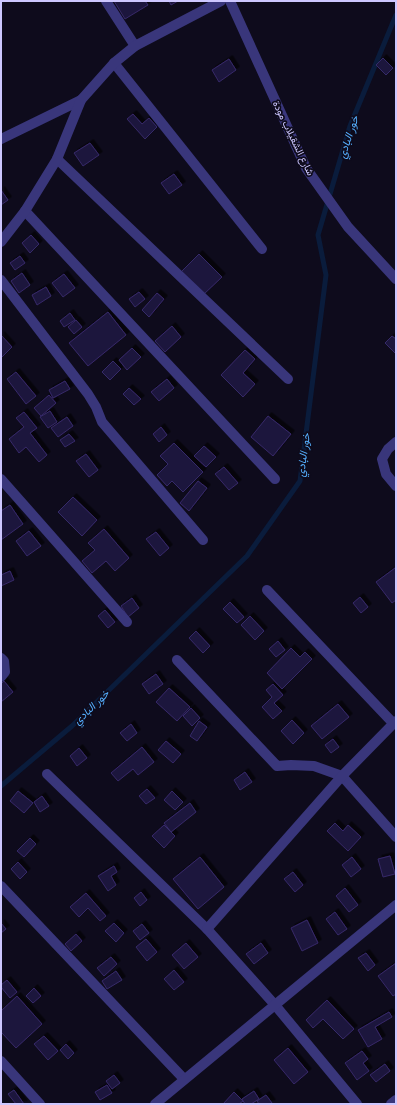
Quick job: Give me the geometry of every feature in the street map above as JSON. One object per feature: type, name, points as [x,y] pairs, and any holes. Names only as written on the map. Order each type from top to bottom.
[{"type":"street","points":[[106,1],[135,46]]},
{"type":"street","points":[[1,242],[24,211],[57,159],[81,100],[114,63],[135,46],[221,1]]},
{"type":"street","name":"شارع الشقيلاب مودة","points":[[230,1],[306,168],[348,227],[395,276]]},
{"type":"street","points":[[114,63],[262,249]]},
{"type":"street","points":[[1,139],[81,100]]},
{"type":"street","points":[[57,159],[288,379]]},
{"type":"street","points":[[24,211],[275,479]]},
{"type":"street","points":[[1,280],[88,394],[96,407],[102,422],[203,540]]},
{"type":"street","points":[[396,442],[388,449],[382,459],[386,474],[396,486]]},
{"type":"street","points":[[1,479],[128,622]]},
{"type":"street","points":[[207,929],[342,776],[395,722],[266,590]]},
{"type":"street","points":[[1,658],[4,661],[5,672],[1,677]]},
{"type":"street","points":[[177,660],[277,766],[314,766],[342,776],[396,837]]},
{"type":"street","points":[[47,774],[207,929],[275,1005],[356,1104]]},
{"type":"street","points":[[1,886],[184,1079]]},
{"type":"street","points":[[155,1104],[396,905]]},
{"type":"street","points":[[1,1061],[40,1104]]},
{"type":"street","points":[[391,1104],[396,1100]]},
{"type":"building","points":[[114,1],[145,1],[148,5],[125,19]]},
{"type":"building","points":[[169,1],[178,1],[171,5]]},
{"type":"building","points":[[383,58],[393,68],[386,75],[376,65]]},
{"type":"building","points":[[229,59],[236,70],[219,82],[212,70]]},
{"type":"building","points":[[133,114],[142,124],[149,118],[157,127],[145,139],[127,119]]},
{"type":"building","points":[[90,143],[99,155],[83,166],[74,153]]},
{"type":"building","points":[[174,174],[182,185],[169,194],[161,183]]},
{"type":"building","points":[[1,190],[8,200],[1,205]]},
{"type":"building","points":[[31,235],[39,244],[30,253],[22,243]]},
{"type":"building","points":[[199,254],[222,277],[203,295],[181,272]]},
{"type":"building","points":[[20,256],[25,263],[15,270],[10,263]]},
{"type":"building","points":[[22,273],[30,285],[19,293],[11,281]]},
{"type":"building","points":[[64,274],[75,288],[63,297],[52,283]]},
{"type":"building","points":[[46,287],[51,296],[37,305],[32,295]]},
{"type":"building","points":[[139,292],[145,299],[135,307],[129,299]]},
{"type":"building","points":[[157,293],[164,299],[149,317],[142,310]]},
{"type":"building","points":[[108,312],[126,335],[88,366],[69,343]]},
{"type":"building","points":[[70,313],[75,320],[64,327],[60,321]]},
{"type":"building","points":[[76,320],[82,327],[74,334],[68,327]]},
{"type":"building","points":[[172,326],[181,337],[165,352],[155,341]]},
{"type":"building","points":[[1,335],[12,347],[1,358]]},
{"type":"building","points":[[392,336],[396,339],[396,354],[385,343]]},
{"type":"building","points":[[132,348],[141,357],[127,370],[119,360]]},
{"type":"building","points":[[245,350],[255,359],[243,373],[255,384],[243,397],[221,375]]},
{"type":"building","points":[[113,361],[121,369],[110,380],[102,372]]},
{"type":"building","points":[[16,372],[36,396],[26,404],[7,379]]},
{"type":"building","points":[[167,379],[174,388],[159,401],[151,392]]},
{"type":"building","points":[[65,381],[70,389],[53,398],[49,390]]},
{"type":"building","points":[[129,388],[141,399],[134,405],[123,394]]},
{"type":"building","points":[[49,395],[56,403],[41,416],[34,408]]},
{"type":"building","points":[[50,411],[57,422],[48,428],[40,417]]},
{"type":"building","points":[[24,412],[37,428],[30,433],[47,455],[39,462],[26,447],[19,453],[9,439],[24,427],[16,418]]},
{"type":"building","points":[[268,416],[291,434],[273,456],[251,437]]},
{"type":"building","points":[[67,417],[73,426],[58,437],[51,428]]},
{"type":"building","points":[[161,427],[167,435],[159,442],[153,434]]},
{"type":"building","points":[[69,434],[75,441],[65,447],[60,440]]},
{"type":"building","points":[[174,443],[203,472],[183,492],[172,481],[167,486],[157,475],[168,464],[160,456]]},
{"type":"building","points":[[204,446],[216,457],[206,467],[194,456]]},
{"type":"building","points":[[86,454],[98,470],[89,477],[76,461]]},
{"type":"building","points":[[224,467],[238,483],[229,490],[215,474]]},
{"type":"building","points":[[198,481],[207,488],[189,511],[180,503]]},
{"type":"building","points":[[73,497],[97,520],[82,536],[58,512]]},
{"type":"building","points":[[10,505],[23,524],[1,540],[1,511]]},
{"type":"building","points":[[104,529],[129,558],[115,571],[106,561],[92,573],[82,561],[95,550],[88,543]]},
{"type":"building","points":[[29,531],[41,546],[27,556],[16,541]]},
{"type":"building","points":[[156,532],[169,548],[160,556],[146,539]]},
{"type":"building","points":[[395,568],[396,600],[392,603],[376,582]]},
{"type":"building","points":[[10,571],[14,580],[1,586],[1,575]]},
{"type":"building","points":[[360,597],[368,607],[361,613],[353,603]]},
{"type":"building","points":[[132,598],[139,608],[128,617],[121,606]]},
{"type":"building","points":[[230,602],[244,617],[237,623],[223,609]]},
{"type":"building","points":[[105,610],[115,622],[108,628],[98,616]]},
{"type":"building","points":[[250,616],[264,631],[255,640],[241,625]]},
{"type":"building","points":[[196,631],[210,646],[203,653],[189,638]]},
{"type":"building","points":[[278,641],[285,650],[276,657],[269,649]]},
{"type":"building","points":[[291,648],[300,657],[305,652],[312,659],[282,689],[267,673]]},
{"type":"building","points":[[156,674],[163,684],[149,694],[142,684]]},
{"type":"building","points":[[4,681],[13,692],[1,702],[1,684]]},
{"type":"building","points":[[273,684],[283,695],[274,703],[282,711],[273,719],[262,707],[272,697],[266,690]]},
{"type":"building","points":[[169,688],[190,707],[177,721],[156,702]]},
{"type":"building","points":[[338,704],[349,717],[322,739],[311,726]]},
{"type":"building","points":[[191,708],[200,718],[192,726],[183,716]]},
{"type":"building","points":[[292,720],[304,733],[293,744],[281,731]]},
{"type":"building","points":[[199,721],[207,727],[197,741],[190,736]]},
{"type":"building","points":[[131,724],[137,733],[127,741],[120,733]]},
{"type":"building","points":[[333,739],[339,747],[331,753],[325,745]]},
{"type":"building","points":[[166,741],[181,754],[173,763],[158,750]]},
{"type":"building","points":[[142,747],[154,762],[138,775],[133,769],[118,781],[111,773]]},
{"type":"building","points":[[79,748],[87,758],[77,766],[70,756]]},
{"type":"building","points":[[245,772],[252,782],[240,790],[234,780]]},
{"type":"building","points":[[147,789],[155,798],[146,804],[139,796]]},
{"type":"building","points":[[18,791],[33,803],[24,813],[10,801]]},
{"type":"building","points":[[172,791],[183,802],[175,810],[164,800]]},
{"type":"building","points":[[42,796],[49,806],[40,812],[34,802]]},
{"type":"building","points":[[190,803],[196,812],[171,832],[164,823]]},
{"type":"building","points":[[335,823],[343,831],[348,825],[361,837],[348,851],[327,831]]},
{"type":"building","points":[[164,825],[175,836],[164,848],[152,836]]},
{"type":"building","points":[[30,838],[36,844],[24,857],[17,851]]},
{"type":"building","points":[[390,856],[395,874],[383,877],[378,859]]},
{"type":"building","points":[[200,857],[224,887],[198,909],[173,879]]},
{"type":"building","points":[[352,857],[361,869],[351,877],[342,865]]},
{"type":"building","points":[[18,862],[27,872],[20,879],[11,869]]},
{"type":"building","points":[[114,866],[117,872],[111,876],[116,885],[108,891],[98,876]]},
{"type":"building","points":[[293,872],[303,885],[295,892],[284,879]]},
{"type":"building","points":[[345,888],[358,905],[349,912],[336,896]]},
{"type":"building","points":[[141,892],[147,900],[140,906],[134,898]]},
{"type":"building","points":[[86,893],[106,916],[100,921],[88,908],[79,917],[70,907]]},
{"type":"building","points":[[335,912],[347,929],[338,935],[326,919]]},
{"type":"building","points":[[307,920],[318,943],[302,951],[291,928]]},
{"type":"building","points":[[1,923],[6,929],[1,933]]},
{"type":"building","points":[[114,923],[124,933],[116,942],[105,931]]},
{"type":"building","points":[[142,924],[149,933],[140,940],[133,931]]},
{"type":"building","points":[[76,934],[82,941],[71,951],[65,944]]},
{"type":"building","points":[[146,939],[157,952],[147,961],[136,947]]},
{"type":"building","points":[[186,943],[198,957],[184,969],[172,955]]},
{"type":"building","points":[[261,943],[268,953],[254,964],[246,954]]},
{"type":"building","points":[[366,953],[375,965],[368,971],[358,958]]},
{"type":"building","points":[[111,957],[117,964],[104,976],[97,968]]},
{"type":"building","points":[[396,963],[396,994],[393,996],[378,976]]},
{"type":"building","points":[[174,970],[184,982],[174,990],[164,979]]},
{"type":"building","points":[[116,971],[122,980],[107,989],[102,981]]},
{"type":"building","points":[[7,980],[17,992],[10,998],[1,987],[1,985]]},
{"type":"building","points":[[34,988],[41,996],[33,1003],[26,996]]},
{"type":"building","points":[[17,996],[42,1024],[16,1048],[1,1032],[1,1011]]},
{"type":"building","points":[[327,1000],[354,1029],[343,1039],[323,1019],[313,1028],[306,1020]]},
{"type":"building","points":[[389,1012],[392,1017],[375,1027],[382,1039],[368,1047],[358,1030]]},
{"type":"building","points":[[44,1036],[58,1051],[48,1060],[34,1044]]},
{"type":"building","points":[[66,1044],[74,1053],[68,1059],[60,1050]]},
{"type":"building","points":[[288,1048],[308,1072],[294,1084],[274,1060]]},
{"type":"building","points":[[362,1051],[368,1059],[363,1063],[369,1071],[357,1080],[345,1063]]},
{"type":"building","points":[[385,1064],[390,1071],[376,1082],[370,1075]]},
{"type":"building","points":[[114,1075],[120,1083],[112,1089],[106,1081]]},
{"type":"building","points":[[107,1085],[112,1093],[100,1100],[95,1092]]},
{"type":"building","points":[[14,1090],[24,1104],[16,1104],[8,1094]]},
{"type":"building","points":[[254,1091],[259,1099],[251,1104],[245,1104],[242,1099]]},
{"type":"building","points":[[234,1092],[243,1101],[239,1104],[223,1104]]},
{"type":"building","points":[[266,1095],[272,1103],[259,1104],[257,1101]]},
{"type":"waterway","name":"خور البادي","points":[[1,786],[72,726],[247,556],[300,481],[326,275],[318,235],[350,126],[396,15]]}]
